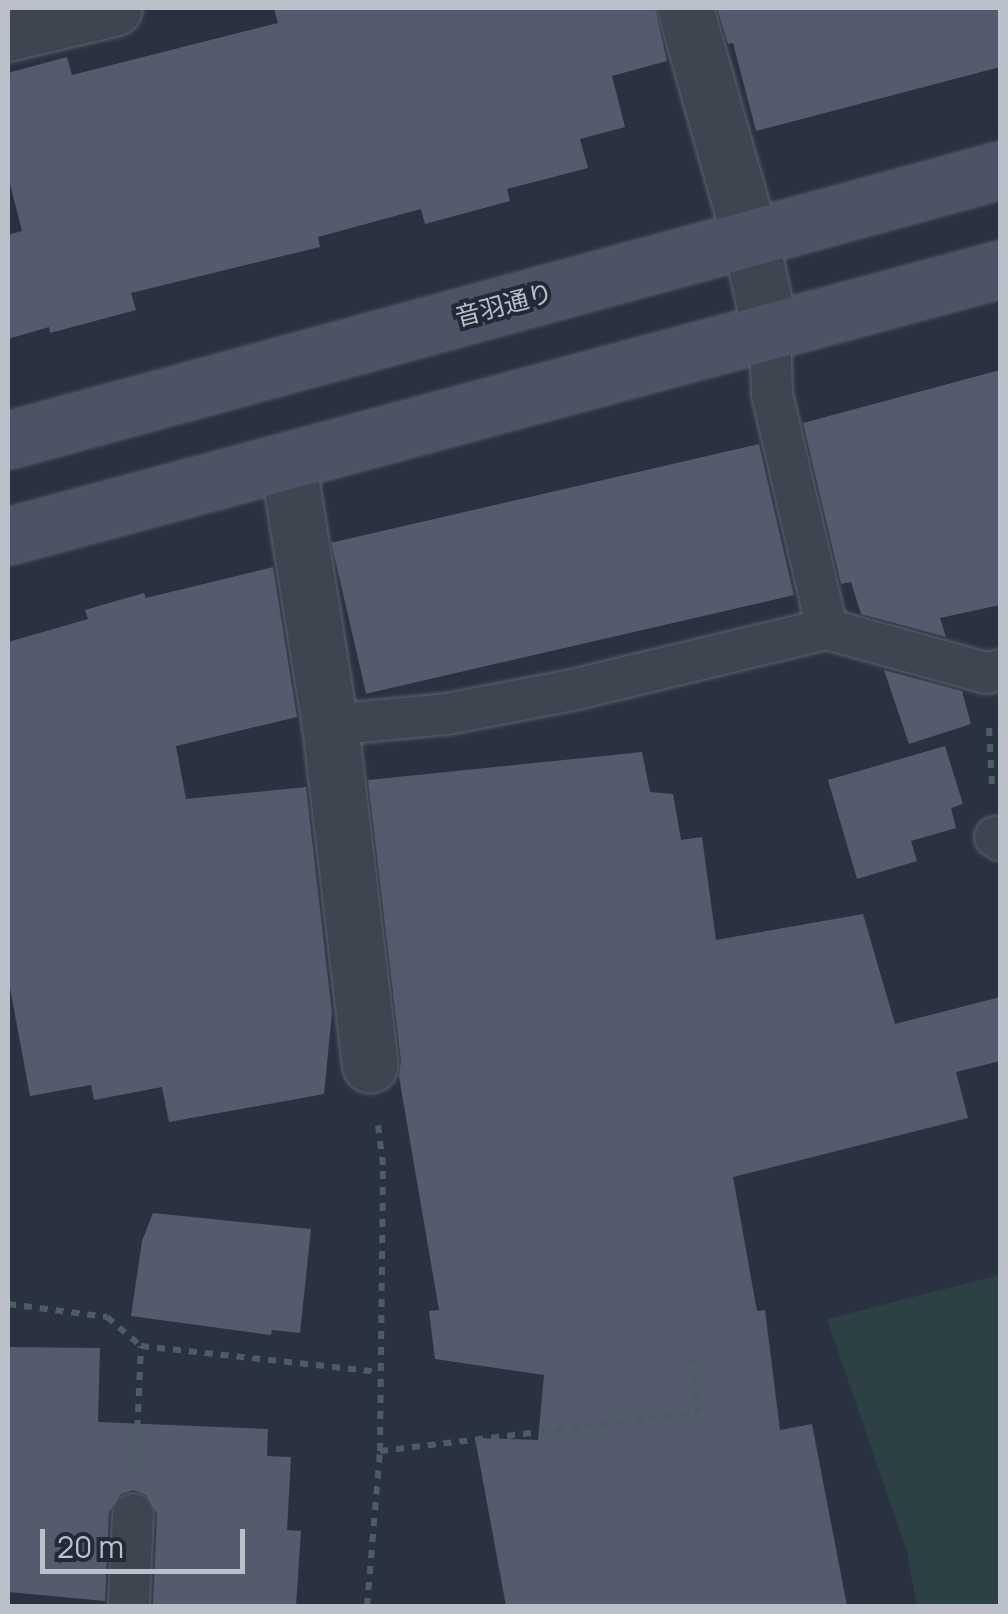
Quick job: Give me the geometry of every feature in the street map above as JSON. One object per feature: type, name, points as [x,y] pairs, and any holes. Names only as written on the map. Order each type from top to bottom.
[{"type":"main road","name":"音羽通り","points":[[8,440],[1000,170]]},
{"type":"main road","points":[[8,536],[288,464],[1000,269]]},
{"type":"street","points":[[8,33],[114,8]]},
{"type":"street","points":[[685,8],[750,238],[770,330]]},
{"type":"street","points":[[288,464],[330,725],[370,1064]]},
{"type":"lane","points":[[770,330],[772,394],[827,629]]},
{"type":"lane","points":[[330,725],[447,714],[568,692],[827,629],[993,671]]},
{"type":"lane","points":[[129,1606],[134,1514]]},
{"type":"path","points":[[993,671],[998,838]]},
{"type":"path","points":[[367,1606],[380,1451],[383,1165],[370,1064]]},
{"type":"path","points":[[8,1304],[107,1317],[142,1346],[380,1372]]},
{"type":"path","points":[[134,1514],[142,1346]]},
{"type":"path","points":[[380,1451],[698,1412],[693,1359]]},
{"type":"shaded area","points":[[1000,1275],[1000,1606],[917,1606],[907,1552],[827,1319]]},
{"type":"building","points":[[274,8],[655,8],[667,61],[612,76],[625,127],[580,139],[588,168],[507,189],[510,201],[425,224],[421,209],[318,237],[320,247],[131,293],[136,310],[50,333],[49,327],[8,339],[8,235],[22,231],[8,176],[8,73],[67,57],[72,75],[278,23]]},
{"type":"building","points":[[717,8],[1000,8],[1000,67],[756,131],[733,43],[728,44]]},
{"type":"building","points":[[1000,370],[1000,605],[940,618],[946,637],[861,614],[851,582],[841,584],[803,423]]},
{"type":"building","points":[[759,444],[794,595],[366,694],[331,543]]},
{"type":"building","points":[[273,567],[297,717],[176,746],[186,799],[306,787],[332,1013],[324,1094],[169,1122],[162,1087],[94,1100],[91,1085],[30,1096],[8,977],[8,642],[88,619],[85,610],[144,593],[146,598]]},
{"type":"building","points":[[884,670],[962,691],[971,724],[909,744]]},
{"type":"building","points":[[945,746],[963,804],[951,808],[956,828],[911,841],[917,861],[857,879],[828,780]]},
{"type":"building","points":[[642,752],[650,792],[673,794],[681,840],[702,837],[716,940],[863,914],[895,1024],[1000,997],[1000,1061],[956,1072],[968,1118],[733,1177],[757,1311],[765,1310],[780,1430],[812,1424],[847,1606],[506,1606],[475,1438],[538,1440],[544,1375],[435,1359],[429,1311],[439,1310],[399,1077],[401,1061],[368,780]]},
{"type":"building","points":[[153,1213],[311,1229],[300,1333],[272,1330],[271,1335],[131,1316],[142,1241]]},
{"type":"building","points":[[8,1347],[100,1348],[98,1422],[268,1429],[267,1456],[291,1457],[287,1530],[301,1531],[296,1606],[153,1605],[157,1514],[146,1495],[133,1490],[121,1494],[109,1512],[105,1601],[8,1592]]}]
